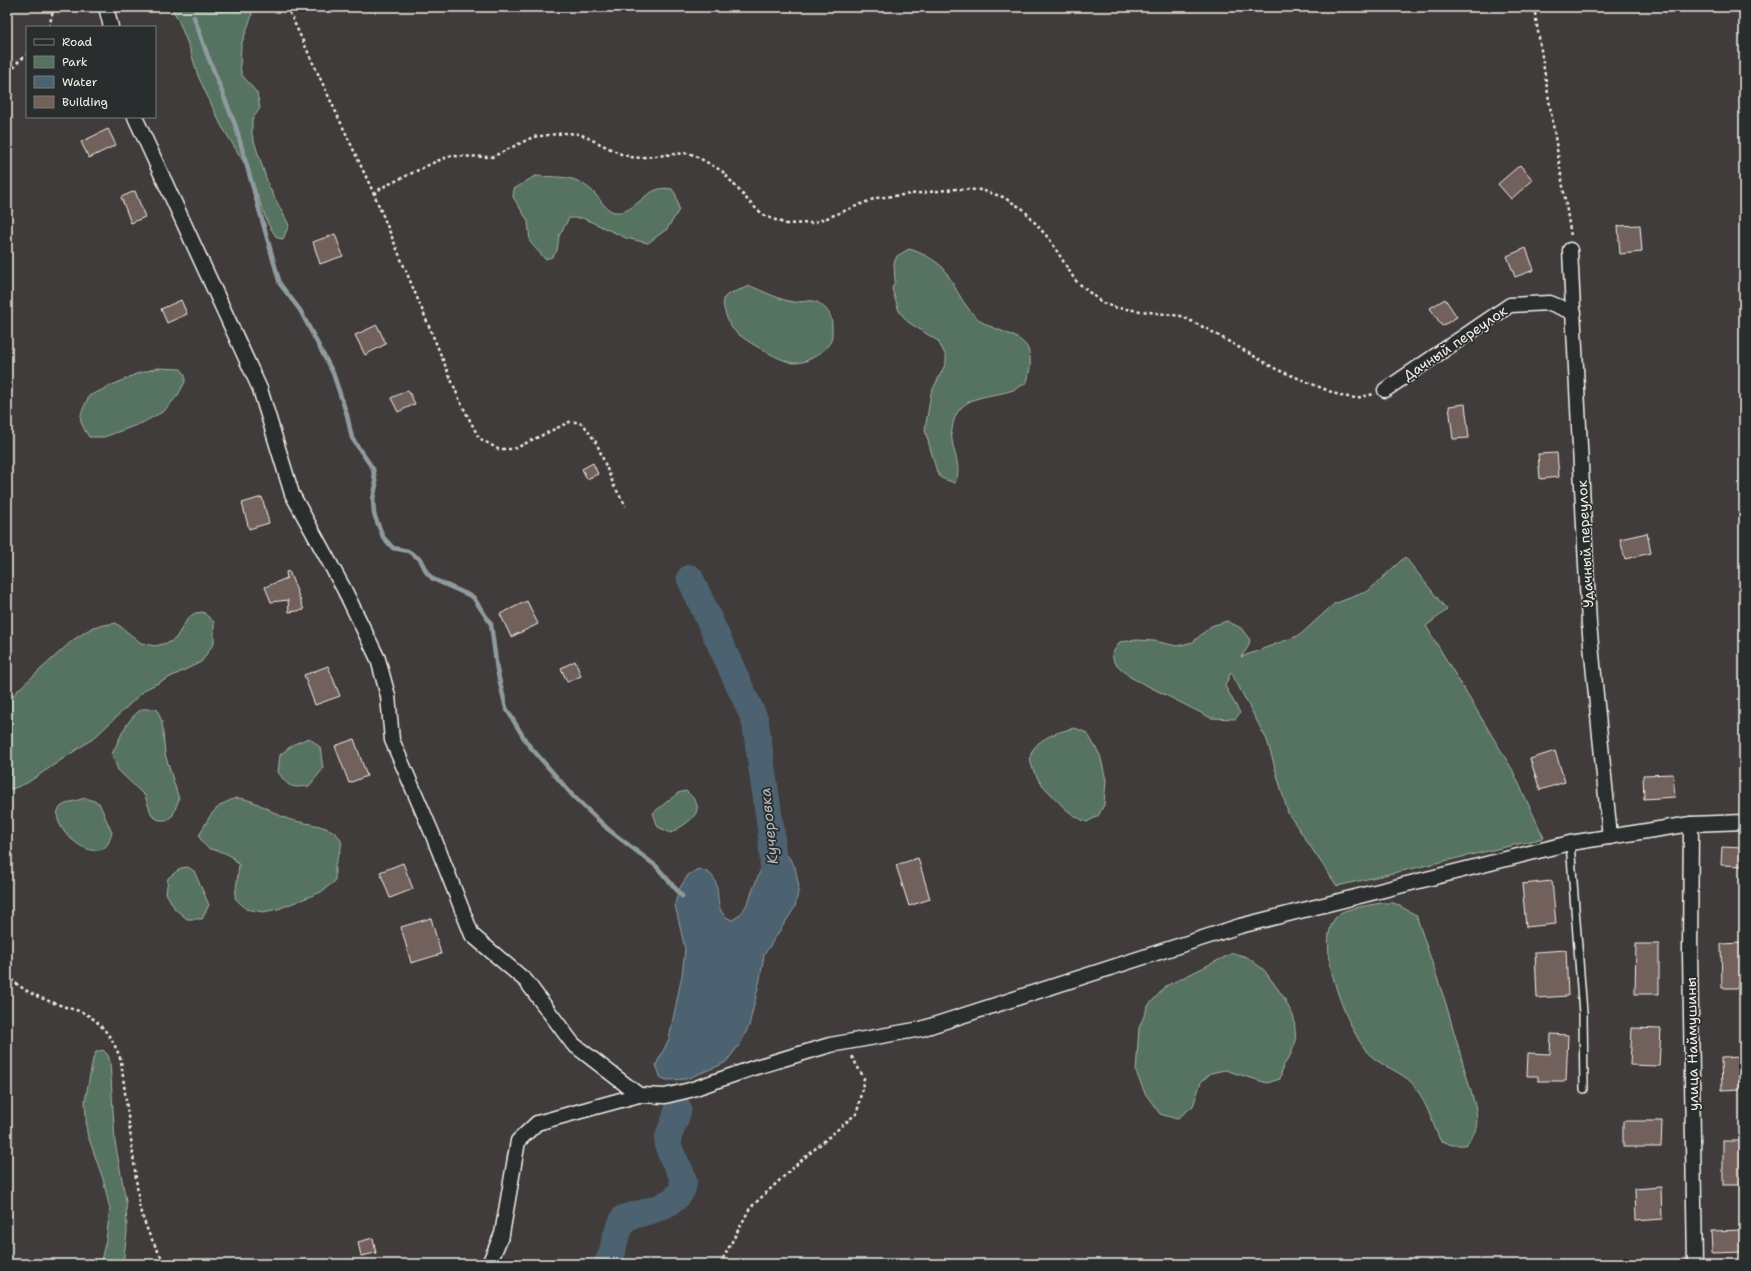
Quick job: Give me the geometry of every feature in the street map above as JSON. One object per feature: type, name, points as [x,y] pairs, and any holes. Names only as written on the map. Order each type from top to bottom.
[{"type":"street","points":[[106,7],[111,26]]},
{"type":"street","points":[[135,118],[260,389],[292,494],[344,589],[378,659],[388,696],[392,740],[432,833],[472,935],[526,981],[573,1044],[638,1095]]},
{"type":"street","name":"Удачный переулок","points":[[1570,250],[1589,624],[1610,838]]},
{"type":"street","name":"Дачный переулок","points":[[1385,390],[1510,305],[1550,303],[1574,313]]},
{"type":"street","points":[[490,1264],[502,1234],[518,1141],[537,1123],[638,1095],[665,1096],[690,1090],[756,1067],[830,1045],[921,1029],[1240,926],[1570,843],[1610,838],[1691,824],[1744,822]]},
{"type":"street","name":"улица Наймушины","points":[[1691,824],[1690,952],[1695,1264]]},
{"type":"lane","points":[[1570,843],[1583,1013],[1584,1089]]},
{"type":"path","points":[[49,26],[54,7]]},
{"type":"path","points":[[288,7],[374,194],[460,401],[479,438],[498,449],[514,449],[569,422],[577,422],[584,425],[597,444],[614,486],[626,506]]},
{"type":"path","points":[[1534,7],[1571,232],[1570,250]]},
{"type":"path","points":[[7,78],[17,63],[26,55]]},
{"type":"path","points":[[374,194],[381,188],[437,161],[451,156],[492,157],[534,137],[565,133],[580,134],[621,154],[635,158],[686,153],[694,155],[722,171],[752,205],[765,216],[786,224],[812,223],[876,198],[956,189],[981,190],[1003,197],[1023,209],[1050,240],[1075,280],[1102,302],[1117,308],[1181,316],[1209,330],[1276,369],[1341,396],[1356,398],[1379,393],[1385,390]]},
{"type":"path","points":[[7,975],[18,986],[39,998],[84,1013],[103,1028],[116,1046],[121,1061],[140,1210],[149,1234],[166,1264]]},
{"type":"path","points":[[720,1264],[750,1208],[857,1113],[864,1078],[852,1057],[830,1045]]},
{"type":"green space","points":[[171,7],[250,7],[252,15],[241,45],[240,67],[242,75],[257,93],[260,108],[252,120],[252,135],[269,187],[289,225],[283,239],[277,238],[268,224],[248,169],[221,125],[198,76],[191,52],[178,19]]},
{"type":"green space","points":[[535,176],[566,178],[577,181],[591,190],[609,210],[615,212],[623,212],[629,209],[655,190],[663,188],[672,189],[676,195],[679,210],[667,229],[648,243],[626,238],[583,218],[569,218],[559,236],[557,251],[552,257],[545,259],[530,242],[528,221],[513,197],[514,189]]},
{"type":"green space","points":[[909,249],[928,257],[941,266],[971,312],[988,326],[1011,335],[1024,343],[1028,349],[1030,357],[1027,382],[1013,390],[975,399],[960,409],[955,417],[952,429],[952,443],[958,470],[955,483],[941,478],[937,472],[925,430],[931,393],[946,363],[946,356],[938,341],[908,322],[899,311],[892,289],[895,281],[894,263],[897,256]]},
{"type":"green space","points":[[750,286],[788,301],[812,301],[821,304],[831,318],[832,326],[831,340],[826,348],[813,358],[803,362],[793,363],[770,354],[736,332],[730,325],[727,318],[723,299],[728,294]]},
{"type":"green space","points":[[158,368],[181,369],[185,375],[185,382],[178,395],[164,411],[142,423],[104,437],[89,437],[82,425],[81,416],[89,396],[136,374]]},
{"type":"green space","points":[[1405,557],[1447,610],[1426,626],[1512,769],[1544,838],[1337,886],[1288,813],[1267,740],[1231,672],[1225,686],[1240,713],[1235,719],[1211,718],[1130,677],[1114,662],[1112,654],[1120,642],[1136,640],[1154,641],[1177,646],[1193,642],[1211,626],[1227,621],[1241,628],[1250,640],[1248,647],[1241,657],[1300,635],[1334,604],[1368,591]]},
{"type":"green space","points":[[203,612],[214,622],[214,643],[201,662],[146,689],[94,738],[27,783],[12,789],[7,789],[7,703],[19,689],[73,640],[93,627],[116,623],[141,643],[155,646],[170,642],[176,638],[188,618],[195,613]]},
{"type":"green space","points":[[142,709],[157,709],[162,722],[165,754],[179,799],[173,815],[167,820],[159,820],[152,816],[145,796],[118,770],[112,754],[131,718]]},
{"type":"green space","points":[[1075,728],[1087,733],[1100,755],[1106,780],[1104,805],[1098,816],[1087,822],[1076,817],[1067,810],[1045,788],[1034,772],[1031,760],[1031,754],[1034,748],[1043,740],[1056,733]]},
{"type":"green space","points":[[309,738],[320,747],[323,769],[309,786],[291,786],[278,772],[280,755],[294,744]]},
{"type":"green space","points":[[686,791],[693,798],[697,806],[697,811],[694,816],[671,833],[658,827],[653,813],[678,793]]},
{"type":"green space","points":[[86,798],[99,803],[112,833],[106,846],[97,850],[88,849],[78,844],[63,829],[58,820],[58,812],[62,806],[70,802]]},
{"type":"green space","points":[[237,798],[251,801],[288,819],[323,827],[335,833],[341,840],[341,847],[335,866],[335,881],[321,892],[278,909],[263,912],[246,909],[235,898],[239,865],[229,855],[210,849],[204,845],[199,836],[206,822],[218,808],[223,804]]},
{"type":"green space","points":[[188,867],[194,871],[209,905],[202,919],[187,919],[175,909],[166,893],[168,878],[181,868]]},
{"type":"green space","points":[[1381,903],[1394,903],[1416,915],[1446,1004],[1476,1109],[1476,1129],[1465,1145],[1452,1145],[1440,1140],[1424,1103],[1412,1083],[1369,1054],[1360,1042],[1351,1025],[1334,982],[1328,940],[1332,923],[1342,912]]},
{"type":"green space","points":[[1233,953],[1247,957],[1264,970],[1283,996],[1294,1018],[1296,1041],[1290,1056],[1283,1066],[1280,1079],[1267,1083],[1225,1070],[1211,1073],[1201,1082],[1193,1106],[1177,1119],[1160,1114],[1145,1093],[1136,1072],[1139,1028],[1148,1006],[1166,986]]},
{"type":"green space","points":[[103,1050],[108,1055],[110,1062],[115,1142],[126,1201],[127,1232],[123,1264],[100,1264],[106,1240],[110,1209],[103,1179],[87,1133],[85,1101],[93,1059],[96,1052]]},
{"type":"water","points":[[777,853],[788,856],[795,867],[799,887],[795,907],[764,955],[749,1026],[740,1044],[726,1062],[718,1066],[686,1079],[667,1080],[661,1078],[656,1065],[669,1039],[682,975],[685,949],[675,905],[678,891],[688,875],[698,869],[708,873],[714,878],[717,885],[720,909],[724,915],[732,920],[740,915],[746,907],[759,874],[769,857]]},
{"type":"building","points":[[108,129],[116,145],[89,158],[81,142]]},
{"type":"building","points":[[1520,165],[1533,180],[1511,199],[1498,184]]},
{"type":"building","points":[[135,191],[145,217],[131,223],[121,197]]},
{"type":"building","points":[[1640,225],[1642,252],[1620,254],[1618,226]]},
{"type":"building","points":[[335,234],[343,256],[320,264],[313,242]]},
{"type":"building","points":[[1526,248],[1534,270],[1515,277],[1507,256]]},
{"type":"building","points":[[1445,299],[1457,317],[1442,326],[1430,308]]},
{"type":"building","points":[[181,300],[187,314],[167,323],[161,309]]},
{"type":"building","points":[[377,325],[386,344],[365,355],[355,335]]},
{"type":"building","points":[[408,390],[415,404],[398,412],[391,398]]},
{"type":"building","points":[[1465,404],[1469,438],[1453,439],[1449,406]]},
{"type":"building","points":[[1557,453],[1559,477],[1540,479],[1538,454]]},
{"type":"building","points":[[593,463],[598,474],[587,479],[582,469]]},
{"type":"building","points":[[262,497],[269,523],[249,529],[242,503]]},
{"type":"building","points":[[1647,533],[1651,553],[1625,559],[1620,539]]},
{"type":"building","points":[[289,571],[304,610],[289,612],[288,600],[271,602],[265,587],[287,578],[286,572]]},
{"type":"building","points":[[527,601],[538,624],[511,637],[500,614]]},
{"type":"building","points":[[575,661],[581,676],[567,682],[561,668]]},
{"type":"building","points":[[328,666],[340,696],[315,705],[304,675]]},
{"type":"building","points":[[354,739],[367,776],[349,783],[335,746]]},
{"type":"building","points":[[1555,751],[1565,782],[1540,790],[1530,759]]},
{"type":"building","points":[[1673,774],[1675,797],[1644,799],[1643,775]]},
{"type":"building","points":[[1722,847],[1744,848],[1744,866],[1721,865]]},
{"type":"building","points":[[918,858],[930,899],[909,906],[896,865]]},
{"type":"building","points":[[403,863],[413,889],[390,898],[380,872]]},
{"type":"building","points":[[1552,881],[1556,924],[1526,927],[1522,884]]},
{"type":"building","points":[[431,918],[441,954],[411,963],[401,927]]},
{"type":"building","points":[[1743,943],[1744,988],[1722,988],[1721,944]]},
{"type":"building","points":[[1636,944],[1659,944],[1659,994],[1635,994]]},
{"type":"building","points":[[1566,950],[1568,996],[1537,998],[1535,952]]},
{"type":"building","points":[[1632,1028],[1661,1029],[1659,1066],[1630,1065]]},
{"type":"building","points":[[1551,1034],[1568,1035],[1566,1081],[1538,1081],[1538,1076],[1527,1076],[1528,1053],[1550,1054]]},
{"type":"building","points":[[1740,1057],[1740,1089],[1722,1090],[1721,1058]]},
{"type":"building","points":[[1623,1121],[1662,1121],[1661,1147],[1623,1147]]},
{"type":"building","points":[[1723,1141],[1744,1141],[1744,1185],[1723,1185]]},
{"type":"building","points":[[1661,1187],[1662,1219],[1636,1221],[1635,1189]]},
{"type":"building","points":[[1744,1230],[1744,1252],[1712,1253],[1711,1231]]},
{"type":"building","points":[[373,1238],[376,1253],[361,1256],[358,1242]]},
{"type":"waterway","points":[[194,17],[236,127],[280,284],[300,310],[333,373],[347,415],[352,438],[373,469],[376,485],[373,499],[374,514],[383,537],[393,548],[408,551],[420,559],[427,573],[433,579],[473,597],[491,624],[497,670],[506,708],[527,743],[574,797],[609,830],[656,866],[682,896]]},
{"type":"waterway","name":"Кучеровка","points":[[690,578],[755,720],[771,831],[775,889],[773,892]]},
{"type":"waterway","name":"Кучеровка","points":[[607,1264],[612,1254],[615,1239],[624,1218],[644,1213],[666,1204],[675,1198],[681,1191],[683,1182],[680,1171],[670,1152],[668,1144],[670,1132],[678,1108]]}]
